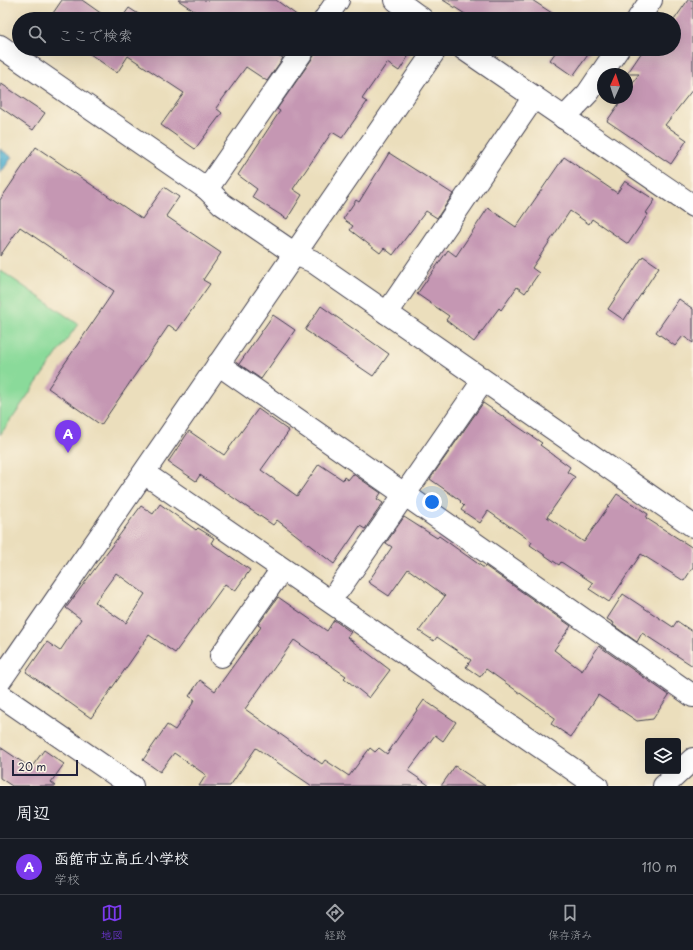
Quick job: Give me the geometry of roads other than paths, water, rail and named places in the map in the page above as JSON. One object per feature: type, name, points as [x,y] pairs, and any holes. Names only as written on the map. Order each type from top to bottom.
[{"type":"street","points":[[330,12],[338,0]]},
{"type":"street","points":[[396,0],[412,12]]},
{"type":"street","points":[[643,12],[651,0]]},
{"type":"street","points":[[0,46],[12,54]]},
{"type":"street","points":[[14,56],[207,189],[222,204],[296,254],[312,261],[693,526]]},
{"type":"street","points":[[207,189],[299,56]]},
{"type":"street","points":[[0,681],[431,56]]},
{"type":"street","points":[[474,56],[693,206]]},
{"type":"street","points":[[564,118],[588,93],[613,56]]},
{"type":"street","points":[[387,313],[534,97]]},
{"type":"street","points":[[218,364],[693,696]]},
{"type":"street","points":[[339,589],[483,381]]},
{"type":"street","points":[[144,473],[597,786]]},
{"type":"street","points":[[221,656],[282,569]]},
{"type":"street","points":[[0,695],[132,786]]},
{"type":"street","points":[[664,786],[693,758]]},
{"type":"water","points":[[0,149],[12,157],[0,174]]},
{"type":"place","name":"函館市立高丘小学校","points":[[68,453]]}]
